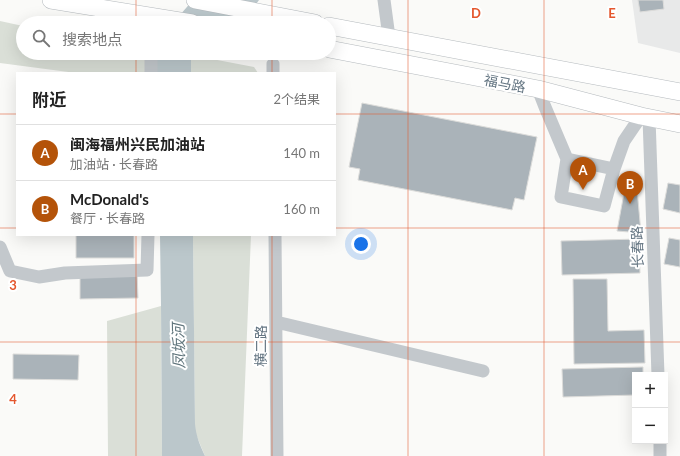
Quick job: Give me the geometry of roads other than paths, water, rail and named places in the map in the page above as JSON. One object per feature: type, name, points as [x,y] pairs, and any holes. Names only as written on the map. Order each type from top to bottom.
[{"type":"main road","points":[[51,0],[152,16]]},
{"type":"main road","points":[[195,0],[279,16]]},
{"type":"main road","name":"福马路","points":[[336,27],[680,92]]},
{"type":"main road","name":"福马路","points":[[336,50],[538,89],[645,117],[680,124]]},
{"type":"street","points":[[384,0],[389,37]]},
{"type":"street","points":[[151,60],[151,72]]},
{"type":"street","points":[[538,89],[567,159],[561,197],[604,206],[614,169],[624,141],[645,117]]},
{"type":"street","name":"长春路","points":[[645,117],[658,372]]},
{"type":"street","points":[[567,159],[614,169]]},
{"type":"street","points":[[0,247],[10,271],[39,277],[65,272],[147,270],[148,236]]},
{"type":"street","name":"横二路","points":[[275,236],[277,456]]},
{"type":"street","points":[[276,322],[483,371]]},
{"type":"street","points":[[660,444],[660,456]]},
{"type":"water","points":[[193,0],[259,0],[248,16],[179,16]]},
{"type":"water","points":[[155,60],[191,60],[191,72],[155,72]]},
{"type":"water","name":"凤坂河","points":[[160,236],[193,236],[195,424],[197,436],[205,456],[162,456]]},
{"type":"place","name":"闽海福州兴民加油站","points":[[583,190]]},
{"type":"place","name":"McDonald's","points":[[630,204]]}]
